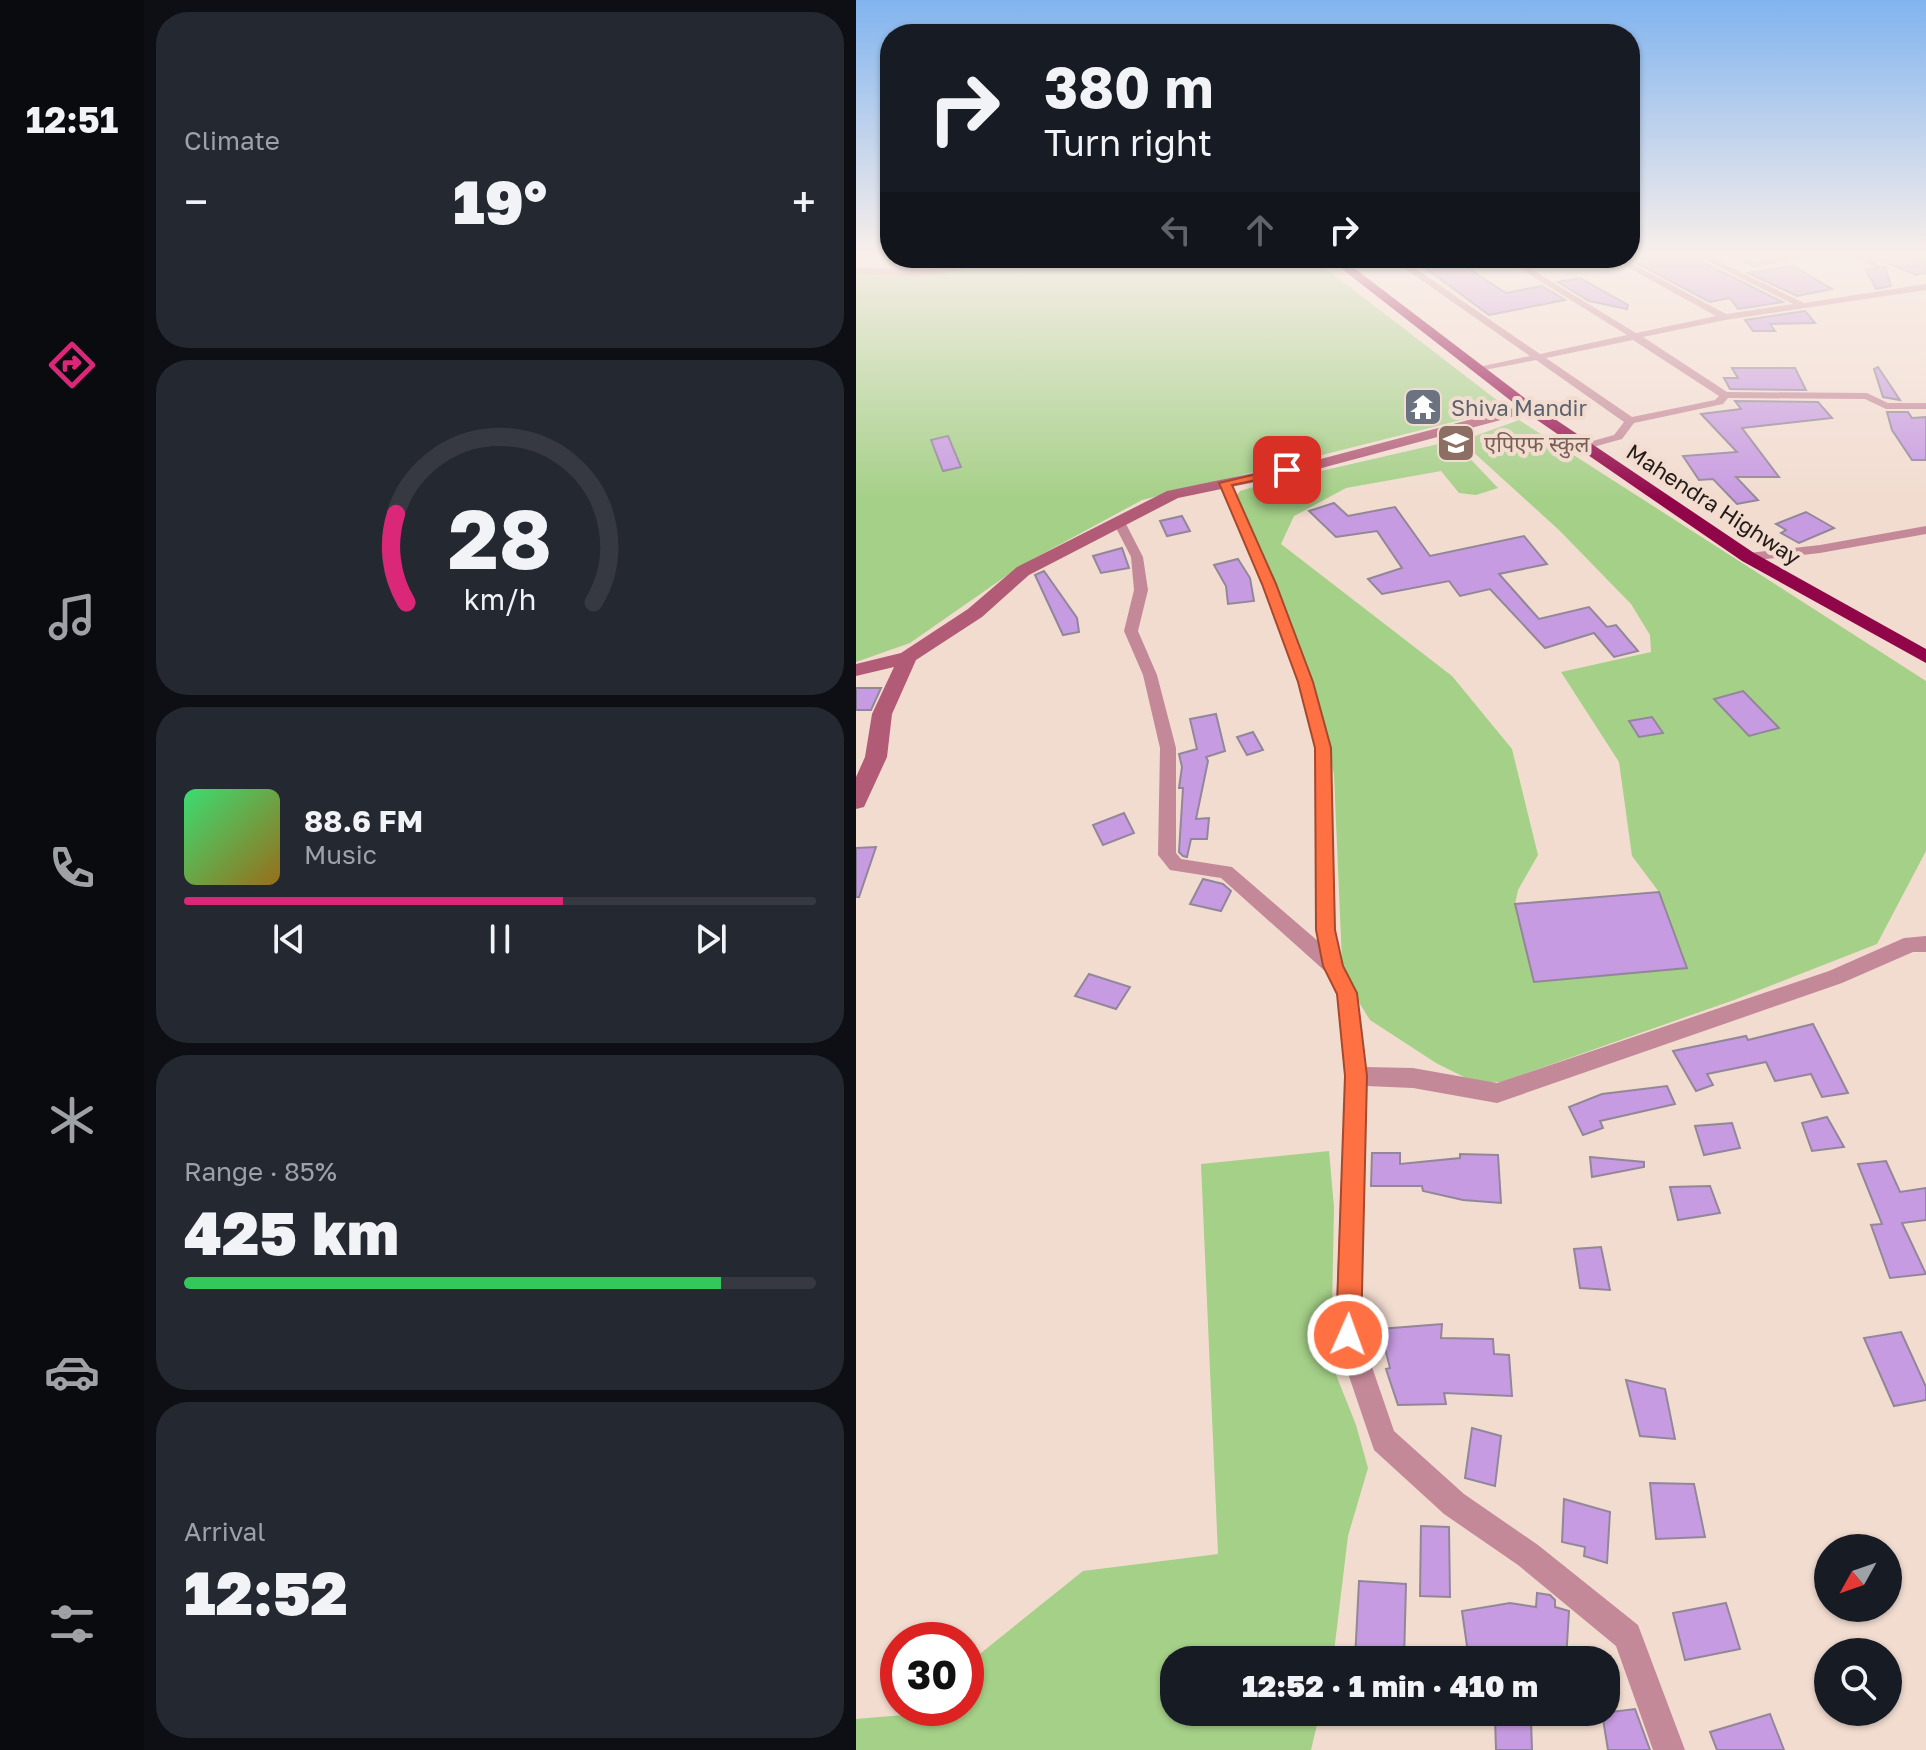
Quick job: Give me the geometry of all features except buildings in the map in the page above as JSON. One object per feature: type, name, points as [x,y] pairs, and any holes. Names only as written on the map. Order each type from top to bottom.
[{"type":"highway","name":"Mahendra Highway","points":[[1434,336],[1529,408],[1748,557],[1926,657]]},
{"type":"street","points":[[1506,336],[1630,421],[1719,402],[1725,395]]},
{"type":"street","points":[[1478,370],[1642,336]]},
{"type":"street","points":[[1636,337],[1725,395],[1867,396],[1886,406],[1926,406]]},
{"type":"street","points":[[856,670],[908,657],[975,613],[1023,571],[1173,494],[1318,464],[1529,408]]},
{"type":"street","points":[[1586,446],[1617,439],[1626,433],[1630,421]]},
{"type":"street","points":[[1225,483],[1269,584],[1306,682],[1323,748],[1326,930],[1333,966],[1347,993],[1356,1076],[1348,1335],[1384,1440],[1454,1504],[1528,1555],[1627,1636],[1669,1750]]},
{"type":"street","points":[[1119,522],[1137,557],[1141,590],[1131,631],[1150,675],[1168,748],[1167,855],[1176,865],[1226,872],[1333,966]]},
{"type":"street","points":[[1748,557],[1820,549],[1926,530]]},
{"type":"street","points":[[856,801],[876,757],[882,714],[908,657]]},
{"type":"street","points":[[1356,1076],[1413,1078],[1497,1093],[1835,977],[1911,944],[1926,944]]},
{"type":"green space","points":[[856,336],[1413,336],[1498,401],[1497,411],[1142,500],[1022,565],[910,643],[856,662]]},
{"type":"green space","points":[[1519,420],[1926,681],[1926,851],[1877,944],[1734,1000],[1501,1082],[1476,1083],[1436,1063],[1370,1020],[1342,962],[1334,775],[1314,683],[1236,496],[1240,491],[1260,485],[1447,442],[1459,447],[1498,488],[1476,495],[1459,493],[1441,471],[1346,488],[1294,516],[1281,544],[1452,676],[1512,749],[1538,855],[1518,890],[1515,904],[1534,982],[1659,892],[1632,856],[1619,762],[1561,672],[1651,652],[1650,635],[1631,604],[1559,530],[1461,441]]},
{"type":"green space","points":[[1329,1151],[1334,1207],[1331,1362],[1356,1425],[1368,1468],[1348,1536],[1335,1646],[1160,1646],[1160,1726],[1317,1726],[1311,1750],[856,1750],[856,1719],[880,1717],[880,1726],[984,1726],[984,1651],[1083,1571],[1218,1554],[1201,1164]]},
{"type":"place","name":"Shiva Mandir","points":[[1423,407]]},
{"type":"place","name":"एपिएफ स्कुल","points":[[1456,443]]},
{"type":"route","points":[[1287,470],[1225,483],[1269,584],[1306,682],[1323,748],[1326,930],[1333,966],[1347,993],[1356,1076],[1348,1335]]}]
